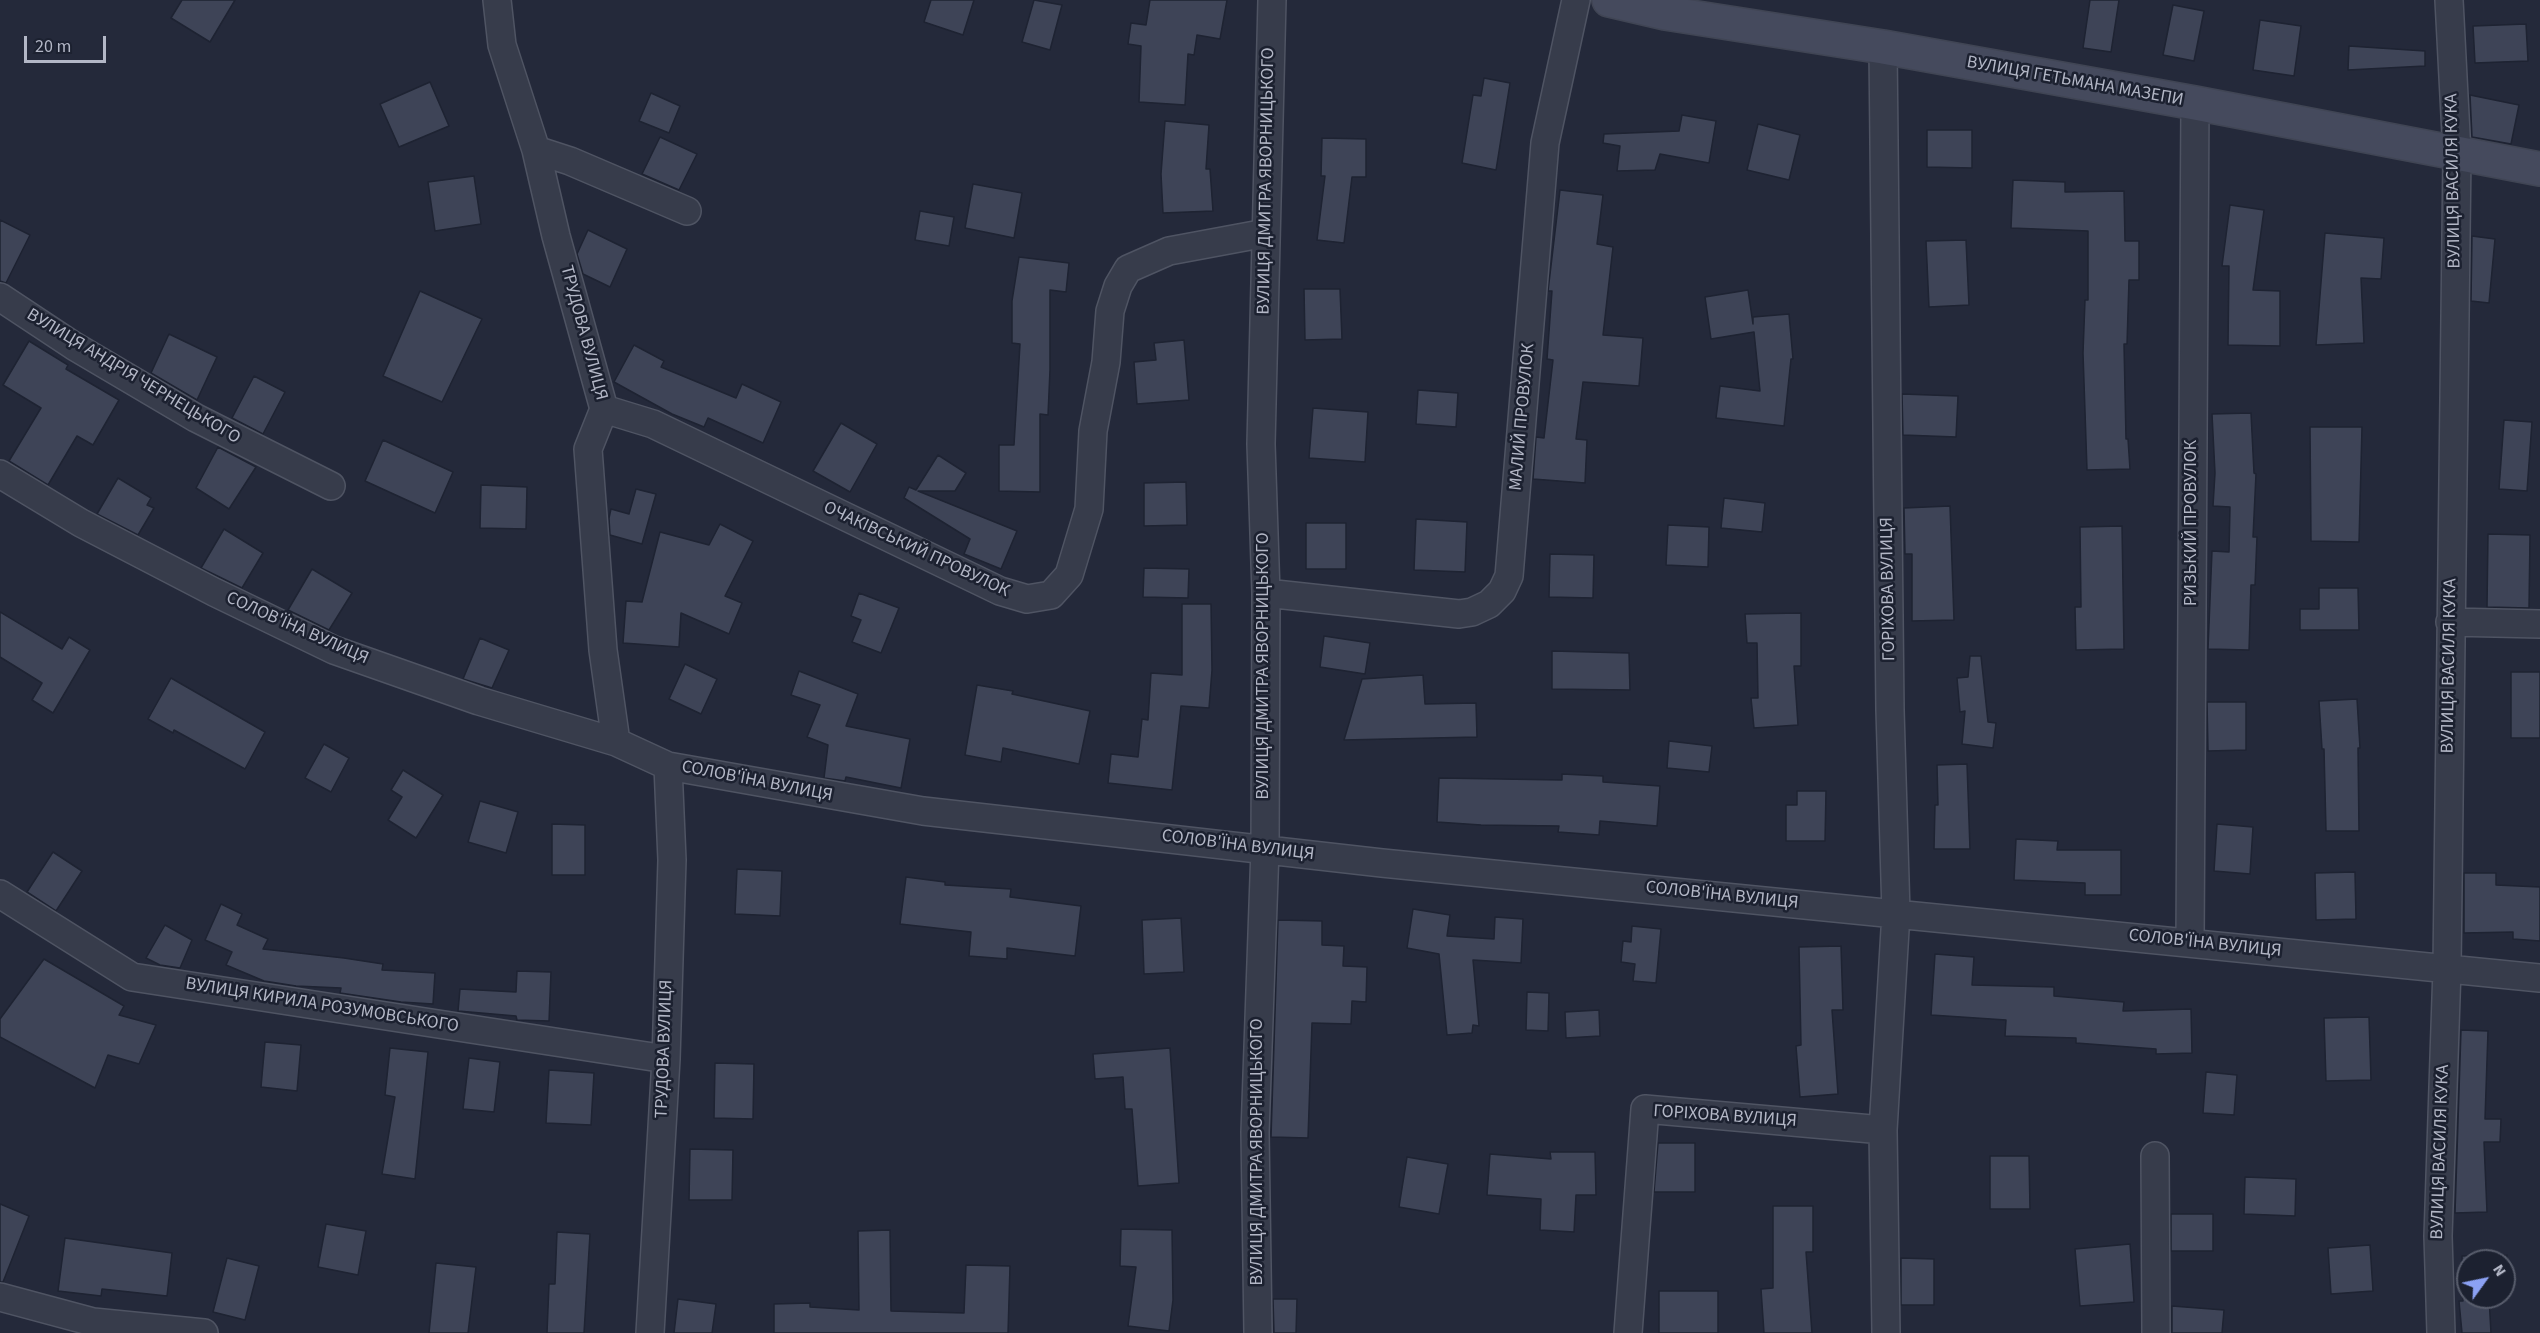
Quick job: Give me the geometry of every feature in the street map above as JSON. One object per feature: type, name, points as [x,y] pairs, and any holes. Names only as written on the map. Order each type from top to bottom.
[{"type":"street","name":"ТРУДОВА ВУЛИЦЯ","points":[[497,0],[502,45],[536,150],[556,236],[604,409],[588,449],[603,650],[616,742]]},
{"type":"street","name":"ВУЛИЦЯ ДМИТРА ЯВОРНИЦЬКОГО","points":[[1258,1333],[1255,1132],[1264,849],[1266,593],[1261,444],[1272,0]]},
{"type":"street","name":"МАЛИЙ ПРОВУЛОК","points":[[1266,593],[1459,614],[1473,612],[1489,604],[1502,591],[1509,576],[1545,144],[1576,0]]},
{"type":"street","name":"ВУЛИЦЯ ГЕТЬМАНА МАЗЕПИ","points":[[1610,0],[1665,13],[1882,47],[2195,103],[2540,169]]},
{"type":"street","name":"ВУЛИЦЯ ВАСИЛЯ КУКА","points":[[2441,1333],[2438,1236],[2447,968],[2457,154],[2449,0]]},
{"type":"street","name":"ГОРІХОВА ВУЛИЦЯ","points":[[1882,47],[1890,710],[1896,913],[1883,1130],[1886,1333]]},
{"type":"street","name":"РИЗЬКИЙ ПРОВУЛОК","points":[[2190,943],[2195,103]]},
{"type":"street","points":[[536,150],[570,161],[687,211]]},
{"type":"street","name":"ОЧАКІВСЬКИЙ ПРОВУЛОК","points":[[604,409],[653,424],[1000,591],[1027,599],[1051,595],[1069,575],[1089,509],[1093,431],[1106,362],[1110,311],[1118,286],[1128,269],[1169,250],[1266,233]]},
{"type":"street","name":"ВУЛИЦЯ АНДРІЯ ЧЕРНЕЦЬКОГО","points":[[0,297],[74,346],[195,418],[331,486]]},
{"type":"street","name":"СОЛОВ'ЇНА ВУЛИЦЯ","points":[[0,474],[81,523],[214,592],[334,650],[479,701],[616,742],[668,766],[922,811],[1405,866],[2540,978]]},
{"type":"street","points":[[2450,622],[2540,624]]},
{"type":"street","name":"ТРУДОВА ВУЛИЦЯ","points":[[650,1333],[666,1059],[672,860],[668,766]]},
{"type":"street","name":"ВУЛИЦЯ КИРИЛА РОЗУМОВСЬКОГО","points":[[0,894],[132,977],[666,1059]]},
{"type":"street","name":"ГОРІХОВА ВУЛИЦЯ","points":[[1628,1333],[1645,1109],[1883,1130]]},
{"type":"street","points":[[2154,1156],[2156,1333]]},
{"type":"street","points":[[0,1298],[92,1327],[204,1333]]},
{"type":"building","points":[[182,0],[235,0],[210,42],[171,18]]},
{"type":"building","points":[[931,0],[974,0],[963,35],[924,22]]},
{"type":"building","points":[[1034,0],[1062,5],[1050,50],[1022,42]]},
{"type":"building","points":[[1150,0],[1227,0],[1220,39],[1197,35],[1194,55],[1188,54],[1185,105],[1139,102],[1141,46],[1128,44],[1131,23],[1146,25]]},
{"type":"building","points":[[2090,0],[2119,0],[2111,52],[2083,48]]},
{"type":"building","points":[[2173,5],[2204,11],[2194,61],[2163,55]]},
{"type":"building","points":[[2260,20],[2301,26],[2294,76],[2253,70]]},
{"type":"building","points":[[2526,24],[2528,61],[2475,63],[2473,26]]},
{"type":"building","points":[[2349,46],[2425,51],[2425,66],[2348,70]]},
{"type":"building","points":[[1484,78],[1510,83],[1496,170],[1462,163],[1473,95],[1481,96]]},
{"type":"building","points":[[430,82],[449,126],[399,147],[380,104]]},
{"type":"building","points":[[651,93],[680,106],[669,133],[639,121]]},
{"type":"building","points":[[2470,95],[2519,105],[2511,144],[2472,137]]},
{"type":"building","points":[[1682,115],[1716,121],[1709,163],[1660,154],[1655,170],[1617,171],[1620,146],[1603,143],[1604,134],[1679,131]]},
{"type":"building","points":[[1165,121],[1209,125],[1206,169],[1210,169],[1213,211],[1163,213],[1161,174]]},
{"type":"building","points":[[1758,124],[1800,135],[1789,180],[1747,170]]},
{"type":"building","points":[[1927,130],[1972,130],[1972,168],[1927,167]]},
{"type":"building","points":[[660,137],[697,154],[679,190],[642,174]]},
{"type":"building","points":[[1322,138],[1366,139],[1366,177],[1352,177],[1344,243],[1317,240],[1325,176],[1321,176]]},
{"type":"building","points":[[474,176],[481,224],[435,231],[428,182]]},
{"type":"building","points":[[2013,180],[2065,182],[2065,192],[2124,191],[2125,241],[2139,241],[2139,280],[2129,280],[2127,344],[2124,344],[2126,439],[2128,439],[2130,469],[2087,470],[2083,353],[2085,300],[2088,300],[2088,231],[2011,228]]},
{"type":"building","points":[[973,184],[1022,193],[1014,238],[965,228]]},
{"type":"building","points":[[1560,190],[1603,195],[1597,244],[1613,247],[1603,335],[1643,338],[1639,386],[1583,382],[1576,439],[1587,440],[1585,483],[1533,479],[1536,437],[1544,438],[1553,360],[1547,359],[1552,291],[1548,291]]},
{"type":"building","points":[[2230,205],[2264,210],[2253,290],[2280,291],[2280,346],[2228,345],[2229,266],[2222,266]]},
{"type":"building","points":[[920,211],[954,217],[949,246],[915,240]]},
{"type":"building","points":[[0,220],[30,235],[6,283],[0,281]]},
{"type":"building","points":[[588,230],[627,249],[610,287],[583,274],[577,254]]},
{"type":"building","points":[[2325,233],[2384,238],[2381,279],[2361,278],[2364,343],[2316,345]]},
{"type":"building","points":[[2472,236],[2495,239],[2489,303],[2471,301]]},
{"type":"building","points":[[1966,240],[1969,305],[1929,307],[1926,241]]},
{"type":"building","points":[[1019,257],[1069,263],[1066,292],[1050,290],[1048,415],[1040,414],[1040,492],[999,491],[999,445],[1014,445],[1020,344],[1012,343],[1012,301]]},
{"type":"building","points":[[1304,289],[1340,289],[1342,339],[1305,340]]},
{"type":"building","points":[[1748,290],[1753,324],[1753,317],[1789,314],[1793,359],[1791,359],[1784,426],[1716,418],[1720,386],[1760,391],[1754,332],[1711,339],[1705,297]]},
{"type":"building","points":[[420,291],[482,319],[442,402],[383,376]]},
{"type":"building","points":[[169,334],[217,357],[197,400],[151,373]]},
{"type":"building","points":[[1184,340],[1189,400],[1137,404],[1134,362],[1156,360],[1154,343]]},
{"type":"building","points":[[29,341],[68,365],[66,369],[119,400],[93,445],[77,436],[48,485],[9,461],[41,408],[3,385]]},
{"type":"building","points":[[634,345],[664,361],[661,367],[736,398],[742,384],[781,402],[763,443],[708,418],[704,427],[672,414],[614,382]]},
{"type":"building","points":[[254,376],[285,392],[263,434],[232,418]]},
{"type":"building","points":[[1418,390],[1458,393],[1456,427],[1416,424]]},
{"type":"building","points":[[1902,394],[1958,396],[1956,437],[1903,435]]},
{"type":"building","points":[[1313,408],[1368,412],[1365,462],[1309,458]]},
{"type":"building","points":[[2251,413],[2254,473],[2256,474],[2253,537],[2257,537],[2255,585],[2251,585],[2249,650],[2208,649],[2212,551],[2229,552],[2230,507],[2213,506],[2215,473],[2212,414]]},
{"type":"building","points":[[2504,420],[2532,422],[2527,491],[2499,489]]},
{"type":"building","points":[[841,423],[877,444],[850,492],[813,471]]},
{"type":"building","points":[[2310,427],[2362,427],[2359,542],[2311,541]]},
{"type":"building","points":[[383,440],[453,472],[435,513],[365,481]]},
{"type":"building","points":[[218,447],[256,467],[229,509],[196,488]]},
{"type":"building","points":[[938,455],[966,473],[955,491],[918,491],[1017,531],[1001,569],[964,554],[970,539],[904,498],[909,487],[916,490]]},
{"type":"building","points":[[118,478],[151,498],[147,505],[154,508],[138,535],[97,514]]},
{"type":"building","points":[[1186,482],[1187,525],[1144,526],[1144,483]]},
{"type":"building","points":[[481,485],[527,487],[526,529],[480,528]]},
{"type":"building","points":[[636,489],[656,494],[642,544],[610,535],[611,509],[629,514]]},
{"type":"building","points":[[1724,498],[1765,503],[1762,532],[1721,528]]},
{"type":"building","points":[[1950,506],[1954,620],[1912,621],[1912,554],[1905,554],[1904,508]]},
{"type":"building","points":[[1416,519],[1467,522],[1465,572],[1414,570]]},
{"type":"building","points":[[1306,523],[1346,523],[1346,569],[1306,569]]},
{"type":"building","points":[[720,524],[753,541],[725,596],[742,603],[729,634],[681,613],[679,647],[623,643],[626,601],[642,602],[660,532],[709,545]]},
{"type":"building","points":[[1668,525],[1709,527],[1708,567],[1666,565]]},
{"type":"building","points":[[2122,526],[2124,649],[2076,650],[2075,607],[2081,607],[2080,527]]},
{"type":"building","points":[[224,529],[263,553],[242,588],[201,568]]},
{"type":"building","points":[[2488,534],[2530,535],[2529,608],[2487,607]]},
{"type":"building","points":[[1550,554],[1594,555],[1593,598],[1549,597]]},
{"type":"building","points":[[1144,568],[1189,569],[1188,598],[1143,597]]},
{"type":"building","points":[[312,569],[352,593],[329,630],[288,610]]},
{"type":"building","points":[[2319,588],[2358,588],[2359,630],[2300,630],[2300,609],[2319,609]]},
{"type":"building","points":[[859,593],[899,608],[881,653],[852,642],[861,620],[851,616]]},
{"type":"building","points":[[1182,604],[1211,604],[1212,670],[1209,708],[1181,706],[1172,790],[1108,783],[1111,754],[1138,757],[1142,719],[1148,720],[1151,673],[1182,675]]},
{"type":"building","points":[[0,612],[62,649],[69,637],[90,650],[53,713],[32,700],[42,683],[0,657]]},
{"type":"building","points":[[1801,613],[1801,666],[1794,666],[1798,725],[1754,728],[1751,698],[1758,698],[1757,643],[1747,643],[1745,614]]},
{"type":"building","points":[[1324,636],[1370,643],[1365,674],[1320,667]]},
{"type":"building","points":[[480,638],[509,650],[492,688],[463,679]]},
{"type":"building","points":[[1552,651],[1629,653],[1630,690],[1552,689]]},
{"type":"building","points":[[1970,656],[1981,656],[1988,722],[1996,723],[1993,748],[1962,744],[1965,711],[1960,712],[1957,678],[1968,677]]},
{"type":"building","points":[[685,664],[717,679],[701,714],[669,699]]},
{"type":"building","points":[[799,671],[858,694],[846,726],[910,739],[901,788],[846,777],[845,781],[824,778],[828,745],[807,737],[820,705],[791,695]]},
{"type":"building","points":[[2511,672],[2540,672],[2540,738],[2511,738]]},
{"type":"building","points":[[1423,675],[1425,704],[1476,703],[1477,737],[1344,740],[1362,679]]},
{"type":"building","points":[[171,678],[265,732],[245,769],[174,730],[173,733],[148,719]]},
{"type":"building","points":[[977,685],[1013,691],[1012,694],[1090,711],[1079,764],[1003,748],[1001,762],[965,755]]},
{"type":"building","points":[[2357,699],[2360,748],[2358,748],[2359,831],[2326,831],[2324,749],[2322,749],[2319,701]]},
{"type":"building","points":[[2207,702],[2246,702],[2246,750],[2208,751]]},
{"type":"building","points":[[1669,741],[1712,746],[1709,772],[1667,768]]},
{"type":"building","points":[[324,744],[349,758],[331,792],[305,778]]},
{"type":"building","points":[[1967,764],[1970,849],[1934,849],[1935,805],[1938,805],[1937,765]]},
{"type":"building","points":[[403,770],[443,795],[416,838],[388,820],[402,797],[391,790]]},
{"type":"building","points":[[1562,774],[1603,776],[1603,782],[1660,786],[1657,826],[1600,821],[1599,835],[1558,832],[1559,826],[1437,822],[1439,778],[1562,780]]},
{"type":"building","points":[[1797,791],[1826,791],[1825,841],[1786,841],[1786,805],[1797,805]]},
{"type":"building","points":[[480,801],[518,812],[506,853],[468,842]]},
{"type":"building","points":[[552,824],[585,825],[585,875],[552,875]]},
{"type":"building","points":[[2217,824],[2253,827],[2250,874],[2214,871]]},
{"type":"building","points":[[2016,839],[2058,841],[2057,850],[2121,850],[2121,895],[2085,895],[2085,883],[2014,880]]},
{"type":"building","points":[[53,852],[82,871],[56,911],[27,892]]},
{"type":"building","points":[[737,869],[782,871],[780,916],[735,914]]},
{"type":"building","points":[[2355,872],[2356,919],[2316,920],[2315,873]]},
{"type":"building","points":[[2464,873],[2496,873],[2496,885],[2540,887],[2540,941],[2513,939],[2513,932],[2464,933]]},
{"type":"building","points":[[906,877],[945,882],[945,885],[1011,889],[1010,897],[1081,906],[1075,956],[1007,948],[1007,959],[969,956],[971,932],[900,924]]},
{"type":"building","points":[[221,904],[242,914],[237,925],[268,939],[263,949],[383,964],[382,970],[435,973],[433,1004],[340,993],[341,988],[296,986],[264,981],[226,965],[232,952],[205,940]]},
{"type":"building","points":[[1413,909],[1450,915],[1447,936],[1494,939],[1495,917],[1523,919],[1521,963],[1473,960],[1479,1026],[1473,1025],[1472,1033],[1447,1035],[1439,954],[1407,948]]},
{"type":"building","points":[[1181,918],[1184,972],[1144,974],[1142,920]]},
{"type":"building","points":[[1278,920],[1322,921],[1322,945],[1344,946],[1343,966],[1367,967],[1366,1002],[1352,1001],[1351,1024],[1312,1023],[1308,1138],[1271,1137]]},
{"type":"building","points":[[165,925],[192,940],[180,968],[160,965],[146,958]]},
{"type":"building","points":[[1632,926],[1661,929],[1656,983],[1633,981],[1635,964],[1621,962],[1623,941],[1631,942]]},
{"type":"building","points":[[1841,946],[1843,1010],[1832,1010],[1838,1094],[1800,1097],[1796,1046],[1801,1045],[1799,947]]},
{"type":"building","points":[[1935,954],[1974,957],[1972,985],[2054,987],[2054,996],[2124,1002],[2123,1011],[2191,1009],[2192,1053],[2156,1054],[2156,1049],[2076,1043],[2076,1038],[2005,1036],[2006,1020],[1931,1015]]},
{"type":"building","points":[[44,959],[124,1006],[119,1015],[156,1025],[139,1064],[108,1055],[95,1088],[0,1037],[0,1019]]},
{"type":"building","points":[[517,971],[551,972],[549,1021],[517,1020],[516,1016],[458,1011],[460,989],[516,992]]},
{"type":"building","points":[[1527,992],[1549,993],[1548,1031],[1526,1030]]},
{"type":"building","points":[[1599,1010],[1600,1036],[1566,1038],[1565,1012]]},
{"type":"building","points":[[2369,1017],[2371,1080],[2326,1081],[2324,1018]]},
{"type":"building","points":[[2461,1030],[2488,1031],[2485,1119],[2501,1119],[2500,1142],[2484,1142],[2487,1212],[2455,1213]]},
{"type":"building","points":[[265,1042],[301,1045],[297,1091],[261,1087]]},
{"type":"building","points":[[390,1048],[428,1052],[415,1179],[382,1174],[395,1097],[385,1095]]},
{"type":"building","points":[[1170,1048],[1179,1183],[1138,1186],[1132,1109],[1125,1109],[1123,1077],[1095,1079],[1093,1054]]},
{"type":"building","points":[[469,1058],[500,1062],[494,1112],[463,1109]]},
{"type":"building","points":[[715,1063],[754,1064],[753,1119],[714,1118]]},
{"type":"building","points":[[549,1070],[594,1073],[591,1125],[546,1123]]},
{"type":"building","points":[[2206,1072],[2237,1075],[2234,1115],[2203,1113]]},
{"type":"building","points":[[1658,1143],[1695,1143],[1695,1192],[1654,1192]]},
{"type":"building","points":[[690,1149],[733,1150],[732,1200],[689,1200]]},
{"type":"building","points":[[1550,1152],[1595,1152],[1596,1195],[1576,1195],[1574,1232],[1540,1230],[1541,1199],[1487,1195],[1490,1154],[1551,1159]]},
{"type":"building","points":[[1990,1156],[2029,1156],[2030,1209],[1990,1209]]},
{"type":"building","points":[[1407,1157],[1448,1164],[1439,1214],[1399,1207]]},
{"type":"building","points":[[2245,1177],[2296,1179],[2295,1216],[2244,1214]]},
{"type":"building","points":[[0,1204],[29,1216],[3,1282],[0,1282]]},
{"type":"building","points":[[1773,1206],[1813,1206],[1813,1252],[1806,1252],[1812,1333],[1764,1333],[1761,1289],[1773,1288]]},
{"type":"building","points":[[2171,1214],[2213,1214],[2213,1251],[2171,1251]]},
{"type":"building","points":[[326,1224],[366,1231],[358,1275],[318,1267]]},
{"type":"building","points":[[1121,1229],[1172,1230],[1173,1300],[1169,1331],[1128,1326],[1136,1267],[1120,1266]]},
{"type":"building","points":[[890,1230],[891,1311],[964,1313],[966,1265],[1010,1266],[1008,1333],[774,1333],[774,1304],[810,1303],[810,1307],[859,1310],[858,1231]]},
{"type":"building","points":[[557,1232],[590,1234],[584,1333],[547,1333],[549,1284],[555,1284]]},
{"type":"building","points":[[65,1238],[172,1253],[167,1296],[102,1289],[101,1296],[58,1291]]},
{"type":"building","points":[[2130,1244],[2134,1302],[2080,1306],[2075,1249]]},
{"type":"building","points":[[2370,1245],[2373,1291],[2331,1294],[2328,1248]]},
{"type":"building","points":[[227,1258],[259,1266],[245,1320],[213,1312]]},
{"type":"building","points":[[1901,1258],[1934,1259],[1934,1305],[1901,1305]]},
{"type":"building","points":[[436,1263],[476,1267],[468,1333],[429,1333]]},
{"type":"building","points":[[1659,1291],[1718,1291],[1718,1333],[1659,1333]]},
{"type":"building","points":[[678,1299],[716,1304],[712,1333],[674,1333]]},
{"type":"building","points":[[1273,1299],[1297,1299],[1296,1333],[1274,1333]]},
{"type":"building","points":[[2172,1306],[2224,1310],[2222,1333],[2172,1333]]},
{"type":"building","points":[[2460,1309],[2490,1309],[2491,1333],[2462,1333]]}]
